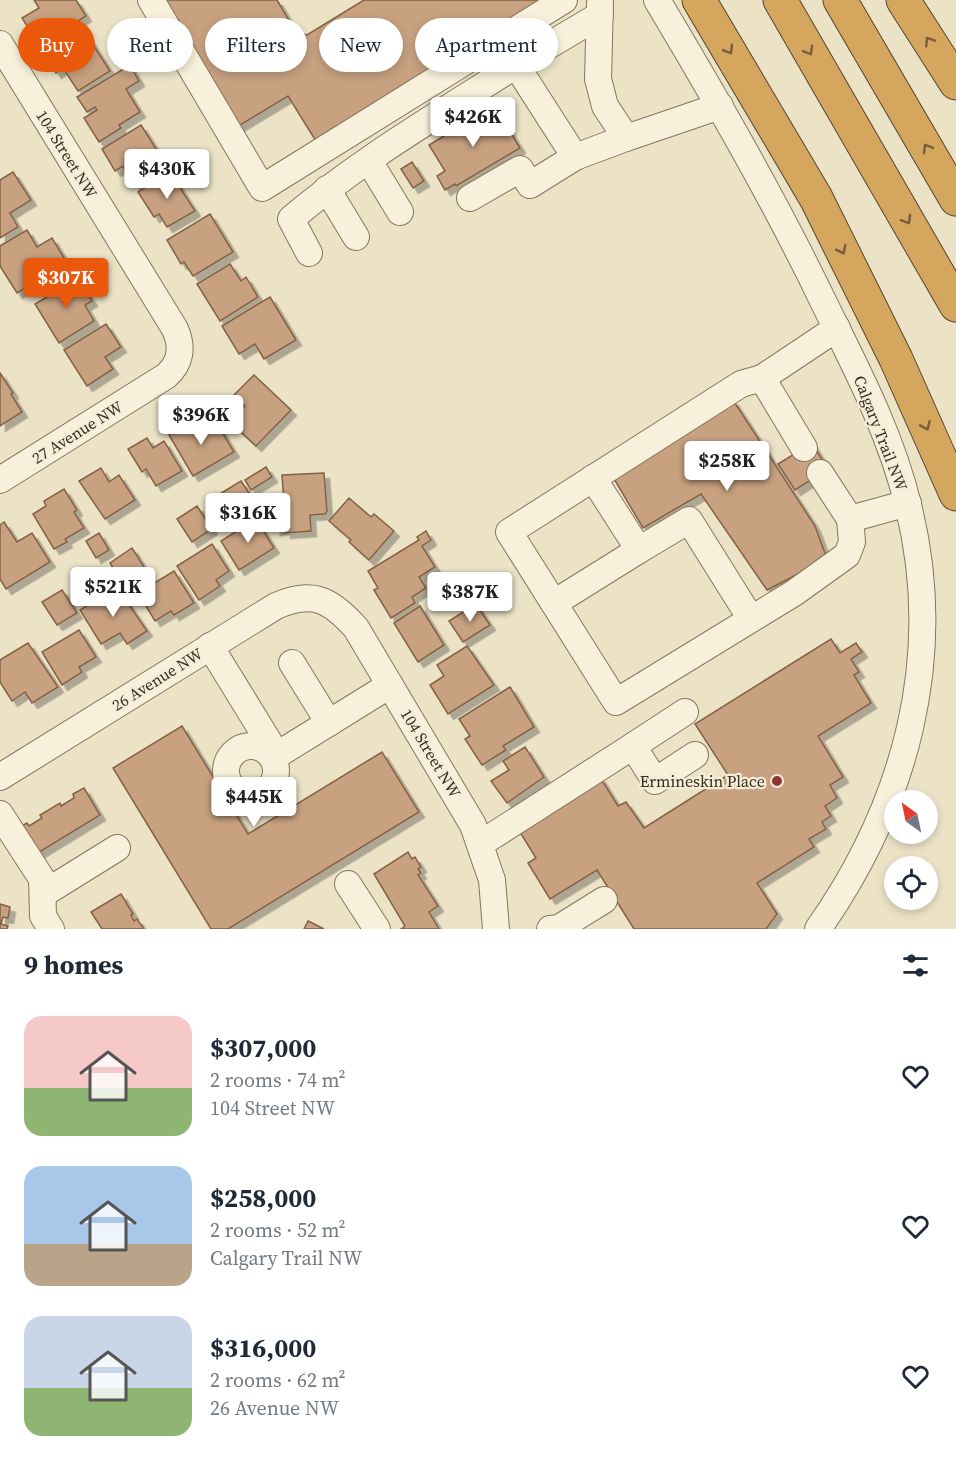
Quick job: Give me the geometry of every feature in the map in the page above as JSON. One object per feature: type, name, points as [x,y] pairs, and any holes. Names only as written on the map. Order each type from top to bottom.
[{"type":"highway","points":[[699,0],[816,198],[896,359],[956,494]]},
{"type":"highway","points":[[780,0],[956,305]]},
{"type":"highway","points":[[840,0],[956,199]]},
{"type":"highway","points":[[903,0],[956,83]]},
{"type":"street","points":[[151,0],[262,188],[564,0]]},
{"type":"street","name":"Calgary Trail NW","points":[[657,0],[720,106],[803,259],[837,328],[877,414],[891,451],[908,502],[916,541],[921,592],[922,650],[916,706],[898,775],[886,807],[852,876],[818,929]]},
{"type":"street","points":[[600,7],[598,79],[605,106],[626,138]]},
{"type":"street","points":[[558,36],[600,7]]},
{"type":"street","name":"104 Street NW","points":[[0,44],[175,329],[181,347],[179,359]]},
{"type":"street","points":[[309,253],[291,219],[327,189],[505,72]]},
{"type":"street","points":[[520,72],[575,157]]},
{"type":"street","points":[[470,198],[520,169],[530,184],[575,157],[720,106]]},
{"type":"street","points":[[369,161],[400,212]]},
{"type":"street","points":[[327,189],[356,237]]},
{"type":"street","points":[[820,474],[850,519],[852,542],[847,555],[794,593],[616,702],[509,532],[741,384],[762,378],[837,328]]},
{"type":"street","name":"27 Avenue NW","points":[[0,480],[166,376],[173,370],[179,359]]},
{"type":"street","points":[[762,378],[804,448]]},
{"type":"street","points":[[593,478],[639,550]]},
{"type":"street","points":[[850,519],[908,502]]},
{"type":"street","points":[[554,603],[689,520],[751,619]]},
{"type":"street","name":"26 Avenue NW","points":[[0,777],[276,606],[303,597],[320,599]]},
{"type":"street","name":"104 Street NW","points":[[320,599],[346,617],[356,628],[458,798],[480,844],[492,880],[496,929]]},
{"type":"street","points":[[210,646],[275,756],[390,685]]},
{"type":"street","points":[[292,663],[329,723]]},
{"type":"street","points":[[480,844],[685,712]]},
{"type":"street","points":[[633,746],[655,781],[694,755]]},
{"type":"street","points":[[0,813],[42,879],[43,916],[51,929]]},
{"type":"street","points":[[42,894],[117,848]]},
{"type":"street","points":[[348,884],[376,929]]},
{"type":"street","points":[[550,929],[559,928],[604,900]]},
{"type":"building","points":[[34,0],[76,0],[86,16],[83,18],[22,18],[39,8]]},
{"type":"building","points":[[159,0],[277,0],[288,18],[205,18],[205,72],[307,72],[307,35],[319,28],[319,72],[403,72],[403,18],[335,18],[364,0],[555,0],[526,18],[415,18],[415,72],[439,72],[319,146],[288,96],[237,127],[193,55],[193,18],[170,18]]},
{"type":"building","points":[[95,48],[108,72],[78,91],[66,72],[95,72]]},
{"type":"building","points":[[118,72],[134,72],[139,81],[126,89],[140,112],[119,125],[121,128],[99,142],[84,118],[97,110],[95,107],[87,112],[77,97]]},
{"type":"building","points":[[490,108],[492,113],[497,110],[520,148],[456,186],[455,184],[445,190],[437,176],[445,171],[429,145]]},
{"type":"building","points":[[141,125],[168,168],[136,187],[123,166],[115,171],[102,149]]},
{"type":"building","points":[[412,162],[424,181],[413,188],[401,169]]},
{"type":"building","points":[[13,172],[31,200],[10,213],[18,227],[0,238],[0,180]]},
{"type":"building","points":[[170,172],[195,211],[167,227],[159,214],[154,217],[138,192]]},
{"type":"building","points":[[210,214],[233,252],[193,276],[184,262],[181,264],[167,240]]},
{"type":"building","points":[[27,230],[37,247],[52,238],[69,266],[50,278],[47,274],[17,293],[0,266],[0,246]]},
{"type":"building","points":[[230,264],[241,281],[246,277],[258,297],[220,321],[197,284]]},
{"type":"building","points":[[76,275],[92,301],[85,305],[94,321],[59,343],[35,304],[55,292],[53,289]]},
{"type":"building","points":[[270,297],[296,340],[264,359],[255,344],[239,354],[222,326]]},
{"type":"building","points":[[106,324],[121,347],[105,357],[113,369],[87,386],[64,350]]},
{"type":"building","points":[[0,373],[22,412],[0,426]]},
{"type":"building","points":[[254,375],[291,410],[256,446],[229,421],[245,406],[234,395]]},
{"type":"building","points":[[733,400],[815,526],[826,556],[767,590],[701,494],[643,528],[610,472]]},
{"type":"building","points":[[197,419],[205,432],[218,425],[234,452],[193,476],[169,435]]},
{"type":"building","points":[[147,438],[153,448],[164,441],[182,471],[156,486],[146,469],[142,472],[128,449]]},
{"type":"building","points":[[812,443],[828,469],[795,490],[778,464]]},
{"type":"building","points":[[266,467],[272,477],[251,490],[245,480]]},
{"type":"building","points":[[101,468],[109,482],[119,475],[135,500],[105,519],[79,481]]},
{"type":"building","points":[[324,473],[327,511],[325,514],[310,515],[311,531],[285,533],[285,529],[275,530],[273,503],[284,502],[282,475]]},
{"type":"building","points":[[241,481],[255,502],[232,517],[218,495]]},
{"type":"building","points":[[64,489],[77,510],[74,512],[84,528],[65,539],[67,542],[54,549],[33,514],[46,506],[44,501]]},
{"type":"building","points":[[349,498],[371,517],[374,514],[394,531],[369,560],[329,521]]},
{"type":"building","points":[[197,506],[212,529],[192,542],[177,519]]},
{"type":"building","points":[[256,519],[274,548],[239,570],[221,541]]},
{"type":"building","points":[[4,522],[17,542],[32,533],[50,562],[6,589],[0,579],[0,525]]},
{"type":"building","points":[[426,531],[431,540],[422,546],[435,567],[419,577],[426,588],[412,597],[415,603],[391,618],[374,590],[378,588],[368,571],[419,540],[417,537]]},
{"type":"building","points":[[99,533],[109,550],[96,558],[86,541]]},
{"type":"building","points":[[212,544],[229,571],[216,580],[220,586],[199,600],[177,566]]},
{"type":"building","points":[[132,548],[146,570],[123,584],[110,563]]},
{"type":"building","points":[[174,571],[194,603],[174,615],[171,611],[155,621],[138,593]]},
{"type":"building","points":[[117,587],[147,631],[127,644],[120,633],[101,644],[80,610]]},
{"type":"building","points":[[62,590],[77,613],[57,625],[42,602]]},
{"type":"building","points":[[476,604],[490,625],[463,642],[449,621]]},
{"type":"building","points":[[420,606],[444,645],[418,662],[394,623]]},
{"type":"building","points":[[79,630],[96,657],[79,667],[82,672],[62,685],[42,652]]},
{"type":"building","name":"Ermineskin Place","points":[[831,639],[840,653],[856,643],[862,652],[851,659],[859,672],[854,675],[871,703],[818,736],[843,777],[830,785],[837,798],[825,806],[831,816],[822,822],[826,829],[809,839],[814,847],[757,883],[777,914],[766,929],[634,929],[597,870],[550,899],[528,863],[536,858],[518,829],[600,777],[618,806],[626,802],[644,828],[728,775],[695,724]]},
{"type":"building","points":[[28,643],[58,687],[32,703],[25,692],[12,701],[0,682],[0,660]]},
{"type":"building","points":[[467,646],[494,685],[448,714],[430,685],[444,676],[437,665]]},
{"type":"building","points":[[510,687],[534,727],[503,746],[506,750],[482,765],[465,739],[470,736],[459,719]]},
{"type":"building","points":[[182,726],[248,834],[382,752],[419,812],[228,929],[211,929],[113,768]]},
{"type":"building","points":[[525,747],[544,777],[507,803],[491,781],[509,770],[503,761]]},
{"type":"building","points":[[84,788],[100,815],[33,856],[16,829],[27,823],[29,826],[42,818],[40,815],[60,803],[61,806],[74,798],[73,794]]},
{"type":"building","points":[[408,852],[412,859],[415,857],[421,867],[418,869],[421,873],[418,875],[438,906],[429,912],[439,929],[401,929],[405,926],[374,874]]},
{"type":"building","points":[[121,894],[133,914],[131,915],[134,921],[137,919],[144,929],[102,929],[91,912]]},
{"type":"building","points":[[0,904],[10,907],[8,918],[3,917],[1,924],[8,926],[7,929],[0,929]]},
{"type":"building","points":[[308,921],[324,929],[304,929]]},
{"type":"place","name":"Ermineskin Place","points":[[777,781]]}]
